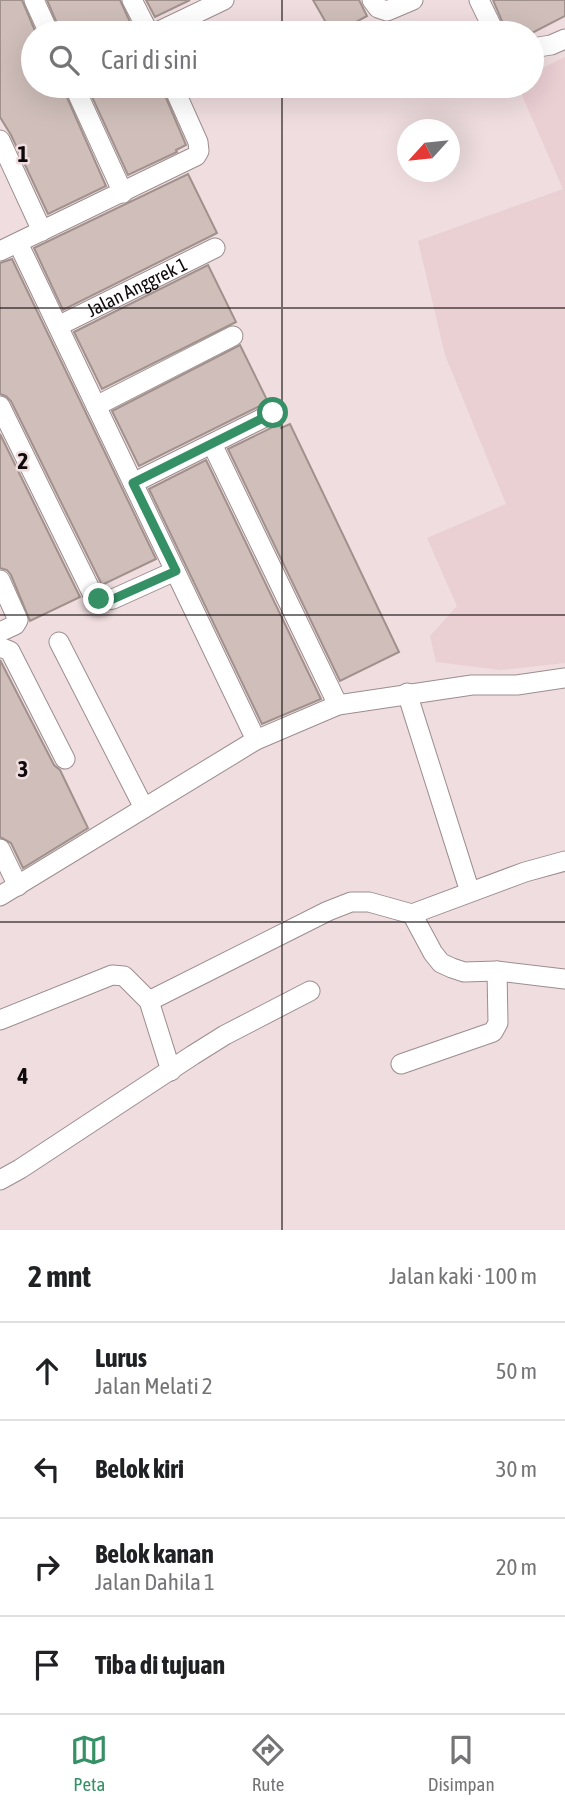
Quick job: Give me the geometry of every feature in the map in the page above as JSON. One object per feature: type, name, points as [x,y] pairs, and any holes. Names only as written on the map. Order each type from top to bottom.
[{"type":"street","points":[[34,0],[44,21]]},
{"type":"street","points":[[132,0],[143,21]]},
{"type":"street","points":[[180,21],[224,0]]},
{"type":"street","points":[[372,0],[378,8],[387,11],[413,0]]},
{"type":"street","points":[[479,0],[489,21]]},
{"type":"street","points":[[544,46],[565,39]]},
{"type":"street","points":[[79,98],[123,193]]},
{"type":"street","points":[[0,251],[192,159],[199,151],[198,142],[178,98]]},
{"type":"street","points":[[0,140],[42,231]]},
{"type":"street","points":[[18,243],[256,740]]},
{"type":"street","name":"Jalan Anggrek 1","points":[[58,326],[215,248]]},
{"type":"street","points":[[96,406],[233,336]]},
{"type":"street","points":[[0,406],[94,597],[113,599],[176,571]]},
{"type":"street","points":[[133,483],[273,413]]},
{"type":"street","points":[[212,444],[338,705]]},
{"type":"street","points":[[0,580],[18,622],[0,632]]},
{"type":"street","points":[[59,642],[144,808]]},
{"type":"street","points":[[0,647],[10,651],[65,759]]},
{"type":"street","points":[[0,896],[256,740],[338,705],[472,685],[517,685],[565,678]]},
{"type":"street","points":[[407,693],[470,892]]},
{"type":"street","points":[[0,849],[18,886]]},
{"type":"street","points":[[149,1000],[351,902],[369,902],[412,915],[524,872],[565,861]]},
{"type":"street","points":[[412,915],[441,963],[464,972],[497,971],[565,979]]},
{"type":"street","points":[[401,1064],[493,1032],[498,1023],[497,971]]},
{"type":"street","points":[[0,1020],[112,975],[124,976],[149,1000],[171,1071]]},
{"type":"street","points":[[0,1180],[225,1035],[310,991]]},
{"type":"shaded area","points":[[565,57],[565,663],[501,670],[436,662],[430,636],[457,606],[427,538],[506,504],[445,355],[418,241],[563,189],[523,98],[544,98],[544,67]]},
{"type":"building","points":[[0,0],[22,0],[31,21],[21,21],[21,98],[67,98],[106,186],[48,214],[0,117]]},
{"type":"building","points":[[47,0],[120,0],[130,21],[56,21]]},
{"type":"building","points":[[146,0],[190,0],[155,17]]},
{"type":"building","points":[[313,0],[359,0],[367,16],[358,21],[325,21]]},
{"type":"building","points":[[493,0],[565,0],[565,16],[544,27],[544,21],[502,21]]},
{"type":"building","points":[[93,98],[166,98],[186,145],[128,175]]},
{"type":"building","points":[[188,174],[217,233],[63,310],[34,248]]},
{"type":"building","points":[[12,259],[156,559],[102,585],[11,401],[0,394],[0,263]]},
{"type":"building","points":[[208,265],[236,322],[102,389],[74,332]]},
{"type":"building","points":[[240,345],[268,402],[139,466],[112,411]]},
{"type":"building","points":[[279,424],[281,428],[290,424],[399,652],[340,681],[228,449]]},
{"type":"building","points":[[0,434],[80,597],[30,621],[11,575],[0,568]]},
{"type":"building","points":[[206,460],[321,699],[262,724],[149,489]]},
{"type":"building","points":[[0,660],[54,765],[60,770],[88,828],[23,868],[11,843],[0,837]]},
{"type":"route","points":[[99,599],[113,599],[176,571],[133,483],[273,413]]}]
